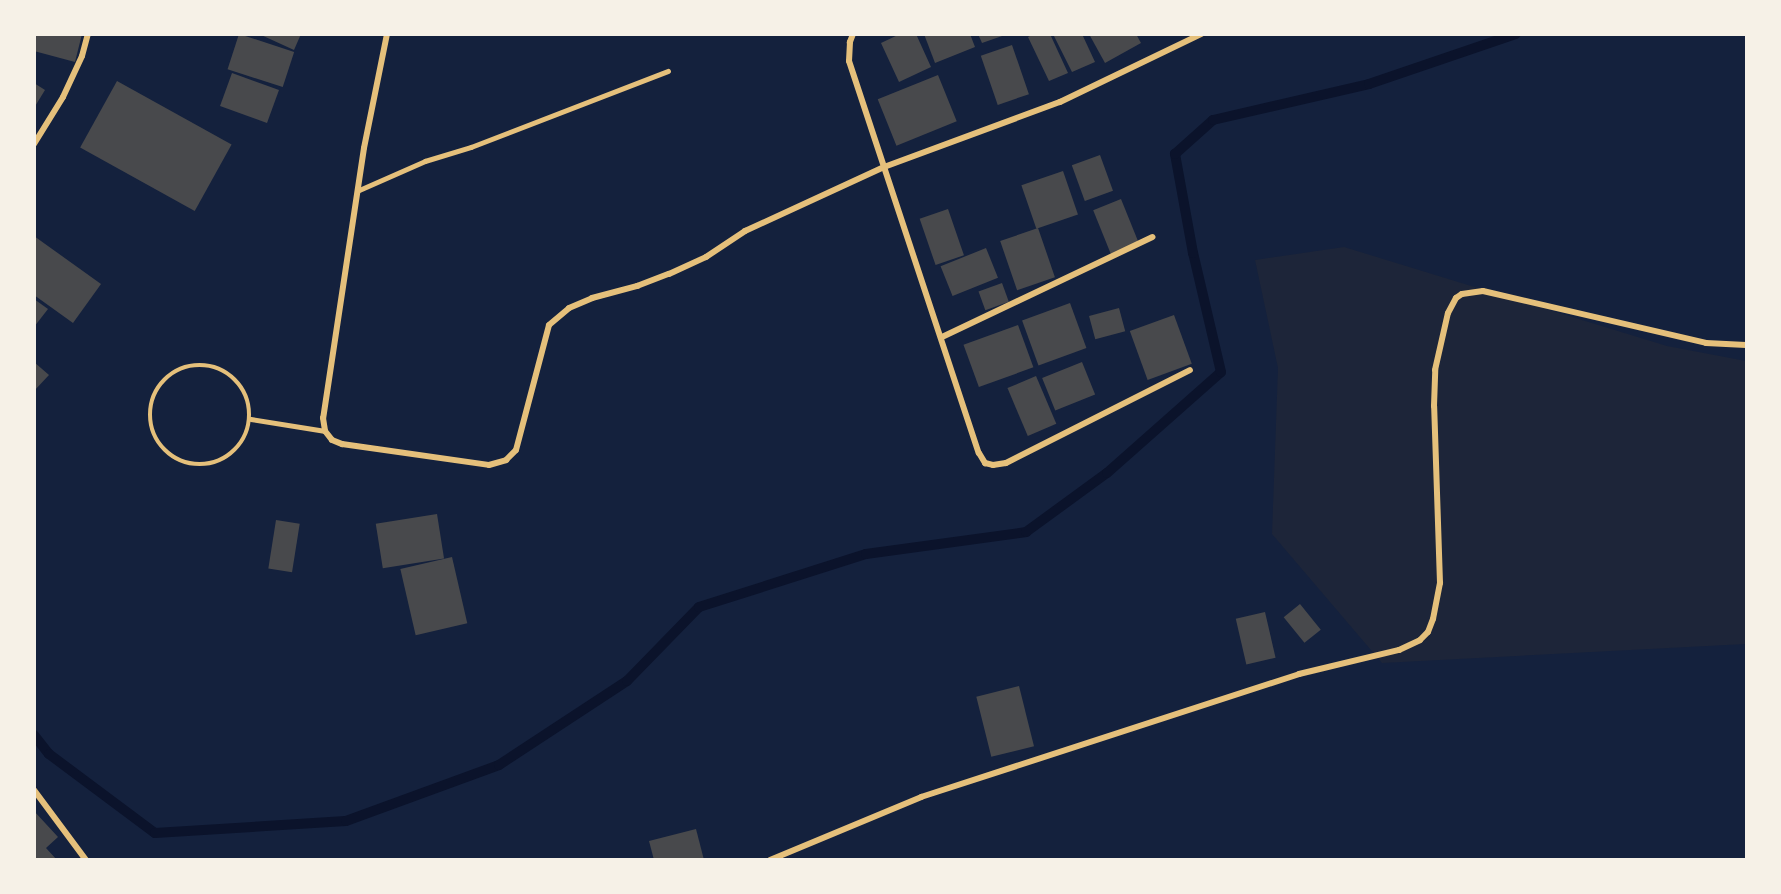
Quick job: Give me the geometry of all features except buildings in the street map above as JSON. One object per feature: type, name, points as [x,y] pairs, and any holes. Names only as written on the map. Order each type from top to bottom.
[{"type":"street","points":[[34,144],[63,97],[82,56],[88,34]]},
{"type":"street","points":[[387,34],[357,191],[323,418],[325,431],[332,440],[342,444],[489,465],[506,460],[516,450],[549,325],[569,308],[592,298],[637,286],[669,274],[706,257],[745,231],[884,167],[1060,102],[1201,34]]},
{"type":"street","points":[[853,34],[849,61],[942,337],[978,453],[985,463],[1006,464],[1190,370]]},
{"type":"street","points":[[942,337],[1153,237]]},
{"type":"street","points":[[770,860],[921,797],[1299,674],[1400,650],[1420,640],[1428,632],[1433,619],[1440,583],[1434,406],[1435,370],[1448,313],[1456,298],[1462,294],[1483,291],[1706,344],[1746,345]]},
{"type":"street","points":[[34,790],[86,860]]},
{"type":"lane","points":[[357,191],[425,161],[471,147],[668,71]]},
{"type":"lane","points":[[196,364],[225,370],[245,391],[251,419],[241,446],[218,463],[189,465],[164,451],[150,426],[152,397],[170,374],[196,364]]},
{"type":"lane","points":[[251,419],[325,431]]},
{"type":"shaded area","points":[[1344,247],[1667,346],[1746,361],[1746,644],[1382,663],[1272,534],[1278,368],[1255,260]]},
{"type":"waterway","points":[[34,735],[49,754],[155,833],[346,821],[499,765],[627,681],[699,607],[866,554],[1026,532],[1107,473],[1221,372],[1193,253],[1175,154],[1213,120],[1369,84],[1516,34]]}]
